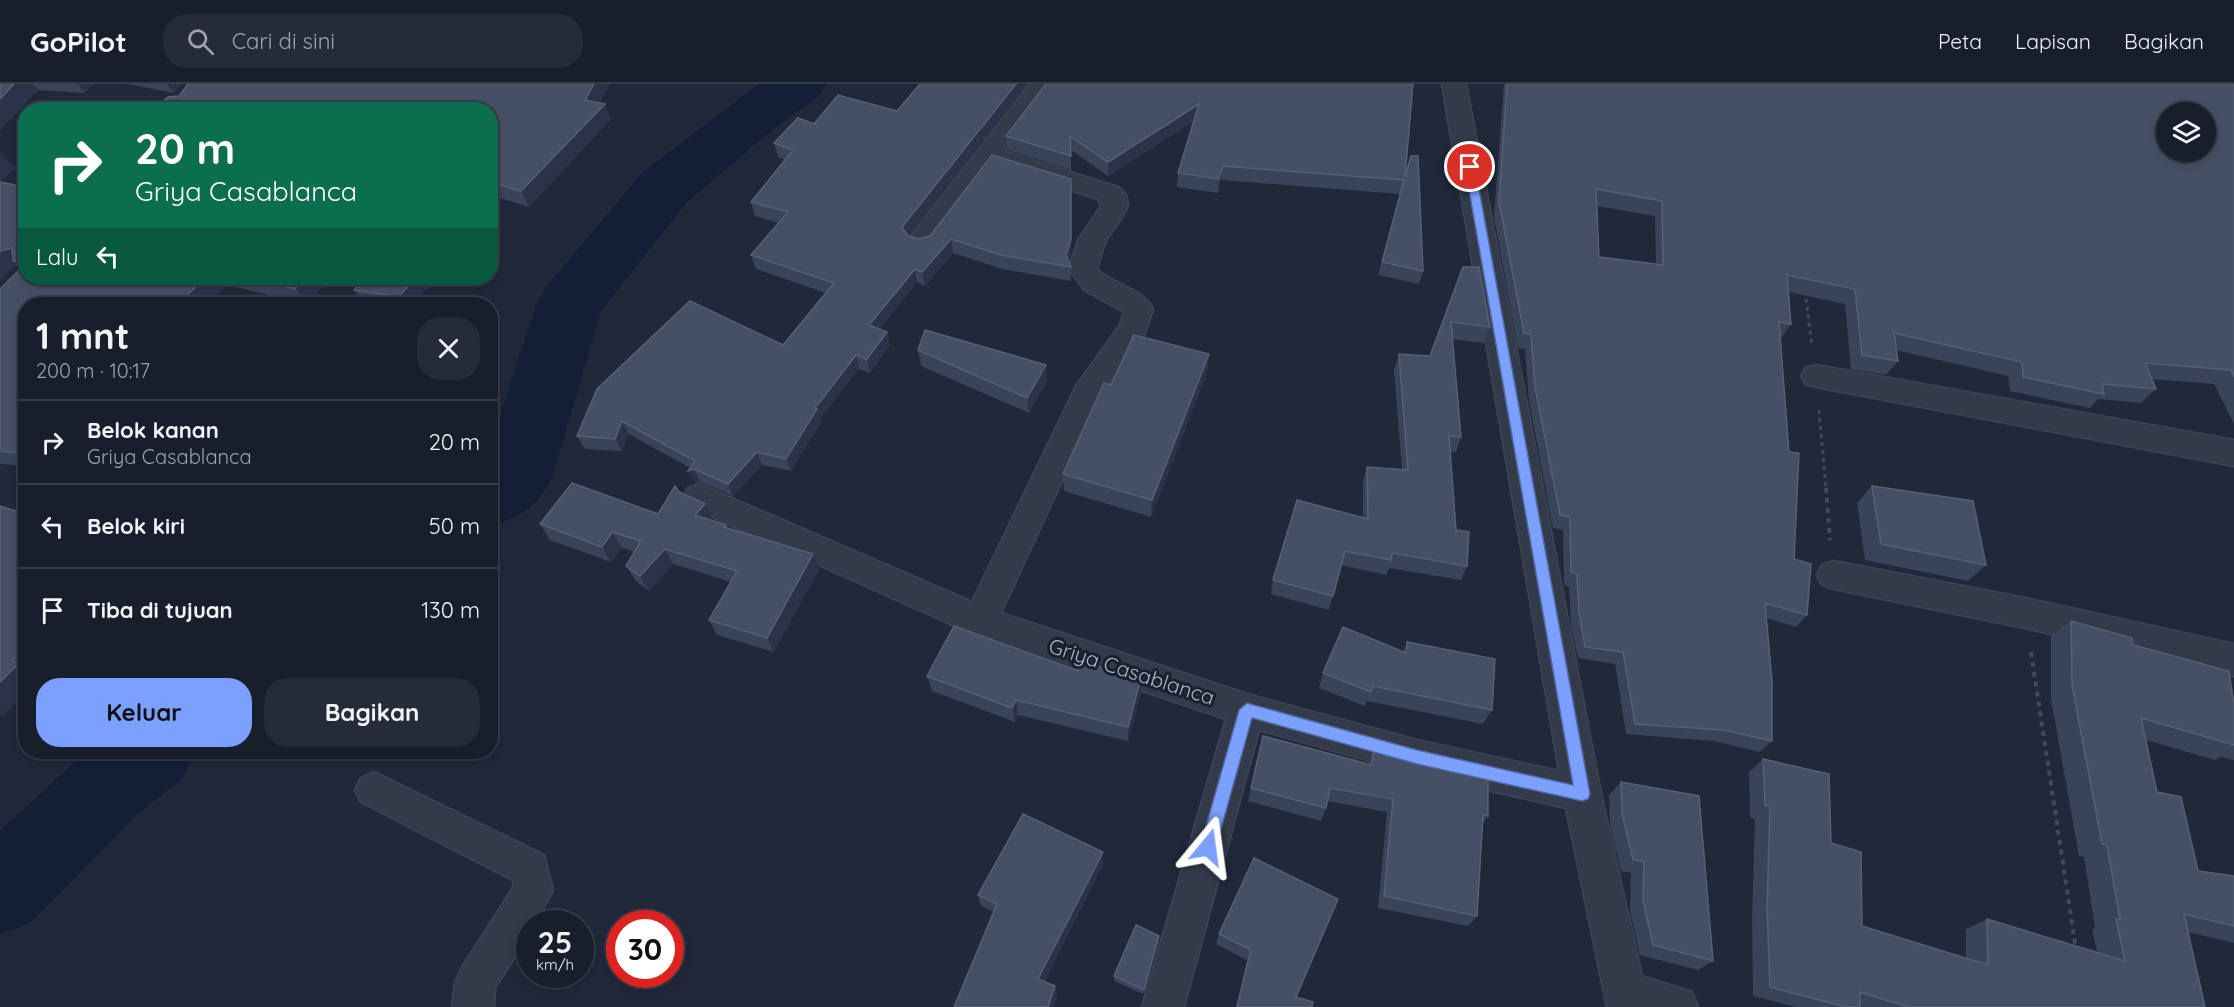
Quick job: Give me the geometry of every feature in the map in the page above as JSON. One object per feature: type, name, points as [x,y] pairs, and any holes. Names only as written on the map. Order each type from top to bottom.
[{"type":"street","points":[[921,241],[1043,84]]},
{"type":"street","points":[[1454,84],[1582,794],[1626,1000],[1677,1007]]},
{"type":"street","points":[[980,621],[1091,386],[1134,328],[1139,309],[1131,301],[1087,278],[1083,268],[1092,240],[1114,207],[1114,198],[1108,193],[987,155]]},
{"type":"street","points":[[1816,376],[2234,453]]},
{"type":"street","name":"Griya Casablanca","points":[[699,497],[980,621],[1247,710],[1417,757],[1582,794]]},
{"type":"street","points":[[1834,575],[2025,613],[2234,660]]},
{"type":"street","points":[[1163,1007],[1247,710]]},
{"type":"street","points":[[374,790],[530,868],[534,890],[475,983],[473,1007]]},
{"type":"path","points":[[1805,288],[1816,376],[1834,575]]},
{"type":"path","points":[[2025,613],[2078,961]]},
{"type":"building","points":[[0,84],[14,84],[0,99]]},
{"type":"building","points":[[188,84],[594,84],[585,100],[605,104],[521,191],[498,184],[498,102],[162,102],[168,97],[179,96]]},
{"type":"building","points":[[920,84],[1016,84],[902,227],[908,236],[919,239],[930,236],[992,155],[1071,179],[1071,240],[1066,255],[1071,267],[1001,255],[951,239],[922,272],[915,269],[869,325],[887,332],[867,359],[856,355],[815,408],[817,409],[786,459],[757,452],[728,484],[694,469],[688,471],[695,461],[622,421],[615,439],[577,436],[597,389],[690,301],[783,345],[834,283],[751,255],[788,212],[751,202],[793,150],[774,143],[798,118],[814,124],[838,95],[897,111]]},
{"type":"building","points":[[1046,84],[1413,84],[1405,177],[1411,156],[1418,156],[1423,271],[1382,262],[1404,180],[1223,166],[1219,179],[1178,173],[1199,104],[1108,162],[1070,136],[1071,156],[1006,136]]},
{"type":"building","points":[[1507,84],[2234,84],[2234,377],[2231,370],[2145,363],[2156,389],[2102,384],[2104,394],[2023,377],[2022,362],[1894,333],[1898,361],[1862,355],[1855,289],[1787,275],[1791,324],[1779,322],[1789,452],[1799,453],[1794,559],[1811,564],[1807,615],[1765,603],[1772,681],[1772,741],[1724,730],[1635,724],[1623,652],[1585,647],[1579,612],[1577,574],[1571,572],[1570,517],[1560,515],[1535,387],[1531,334],[1524,333],[1499,202]],"holes":[[[1596,189],[1662,201],[1663,265],[1599,257]]]},
{"type":"building","points":[[0,182],[18,185],[18,261],[13,261],[12,248],[0,251]]},
{"type":"building","points":[[1463,267],[1479,267],[1490,327],[1451,322],[1461,437],[1449,436],[1456,530],[1469,532],[1467,566],[1392,553],[1391,560],[1345,551],[1333,596],[1273,580],[1297,500],[1368,519],[1367,467],[1408,470],[1399,354],[1430,356]]},
{"type":"building","points":[[18,271],[18,285],[198,285],[185,297],[18,297],[18,453],[0,451],[0,289]]},
{"type":"building","points":[[278,285],[299,285],[295,289]]},
{"type":"building","points":[[359,285],[409,285],[399,297],[354,290]]},
{"type":"building","points":[[925,330],[1046,365],[1027,398],[918,350]]},
{"type":"building","points":[[1134,335],[1209,354],[1152,500],[1063,474],[1104,383],[1111,385]]},
{"type":"building","points":[[572,483],[658,514],[675,486],[679,492],[705,504],[695,515],[726,525],[724,527],[813,554],[767,638],[709,620],[737,571],[665,549],[640,576],[626,566],[641,541],[612,532],[602,547],[540,524]]},
{"type":"building","points":[[1872,486],[1973,501],[1986,565],[1881,544]]},
{"type":"building","points":[[0,506],[18,512],[18,655],[13,660],[18,664],[0,682]]},
{"type":"building","points":[[2071,621],[2132,638],[2133,645],[2229,671],[2234,706],[2234,745],[2141,718],[2157,792],[2181,797],[2198,871],[2234,876],[2234,926],[2184,914],[2205,1007],[1908,1007],[1860,992],[1860,1007],[1846,1007],[1770,987],[1767,907],[1770,807],[1765,805],[1763,759],[1829,774],[1831,843],[1861,852],[1862,926],[1988,965],[1987,919],[2125,961],[2116,919],[2120,919],[2107,846],[2102,844],[2072,685]]},
{"type":"building","points":[[954,626],[1078,671],[1080,662],[1141,678],[1128,727],[1016,700],[1012,708],[927,676]]},
{"type":"building","points":[[1343,627],[1406,653],[1407,642],[1495,659],[1492,710],[1373,686],[1371,692],[1323,673]]},
{"type":"building","points":[[1263,736],[1372,765],[1373,751],[1488,777],[1488,816],[1483,815],[1477,916],[1384,896],[1393,799],[1330,788],[1326,808],[1251,788]]},
{"type":"building","points":[[1621,782],[1699,796],[1713,961],[1653,945],[1643,901],[1644,861],[1633,860],[1622,813]]},
{"type":"building","points":[[1023,814],[1103,852],[1038,979],[1055,986],[1048,1007],[954,1007],[997,904],[978,895]]},
{"type":"building","points":[[1254,858],[1338,899],[1296,997],[1313,1002],[1312,1007],[1237,1007],[1251,950],[1219,934]]},
{"type":"building","points":[[1136,925],[1159,936],[1144,990],[1114,976]]},
{"type":"waterway","points":[[498,491],[516,478],[570,303],[665,187],[751,117],[798,84]]},
{"type":"waterway","points":[[0,891],[110,784],[144,759]]},
{"type":"route","points":[[1208,847],[1247,710],[1417,757],[1582,794],[1470,167]]}]
